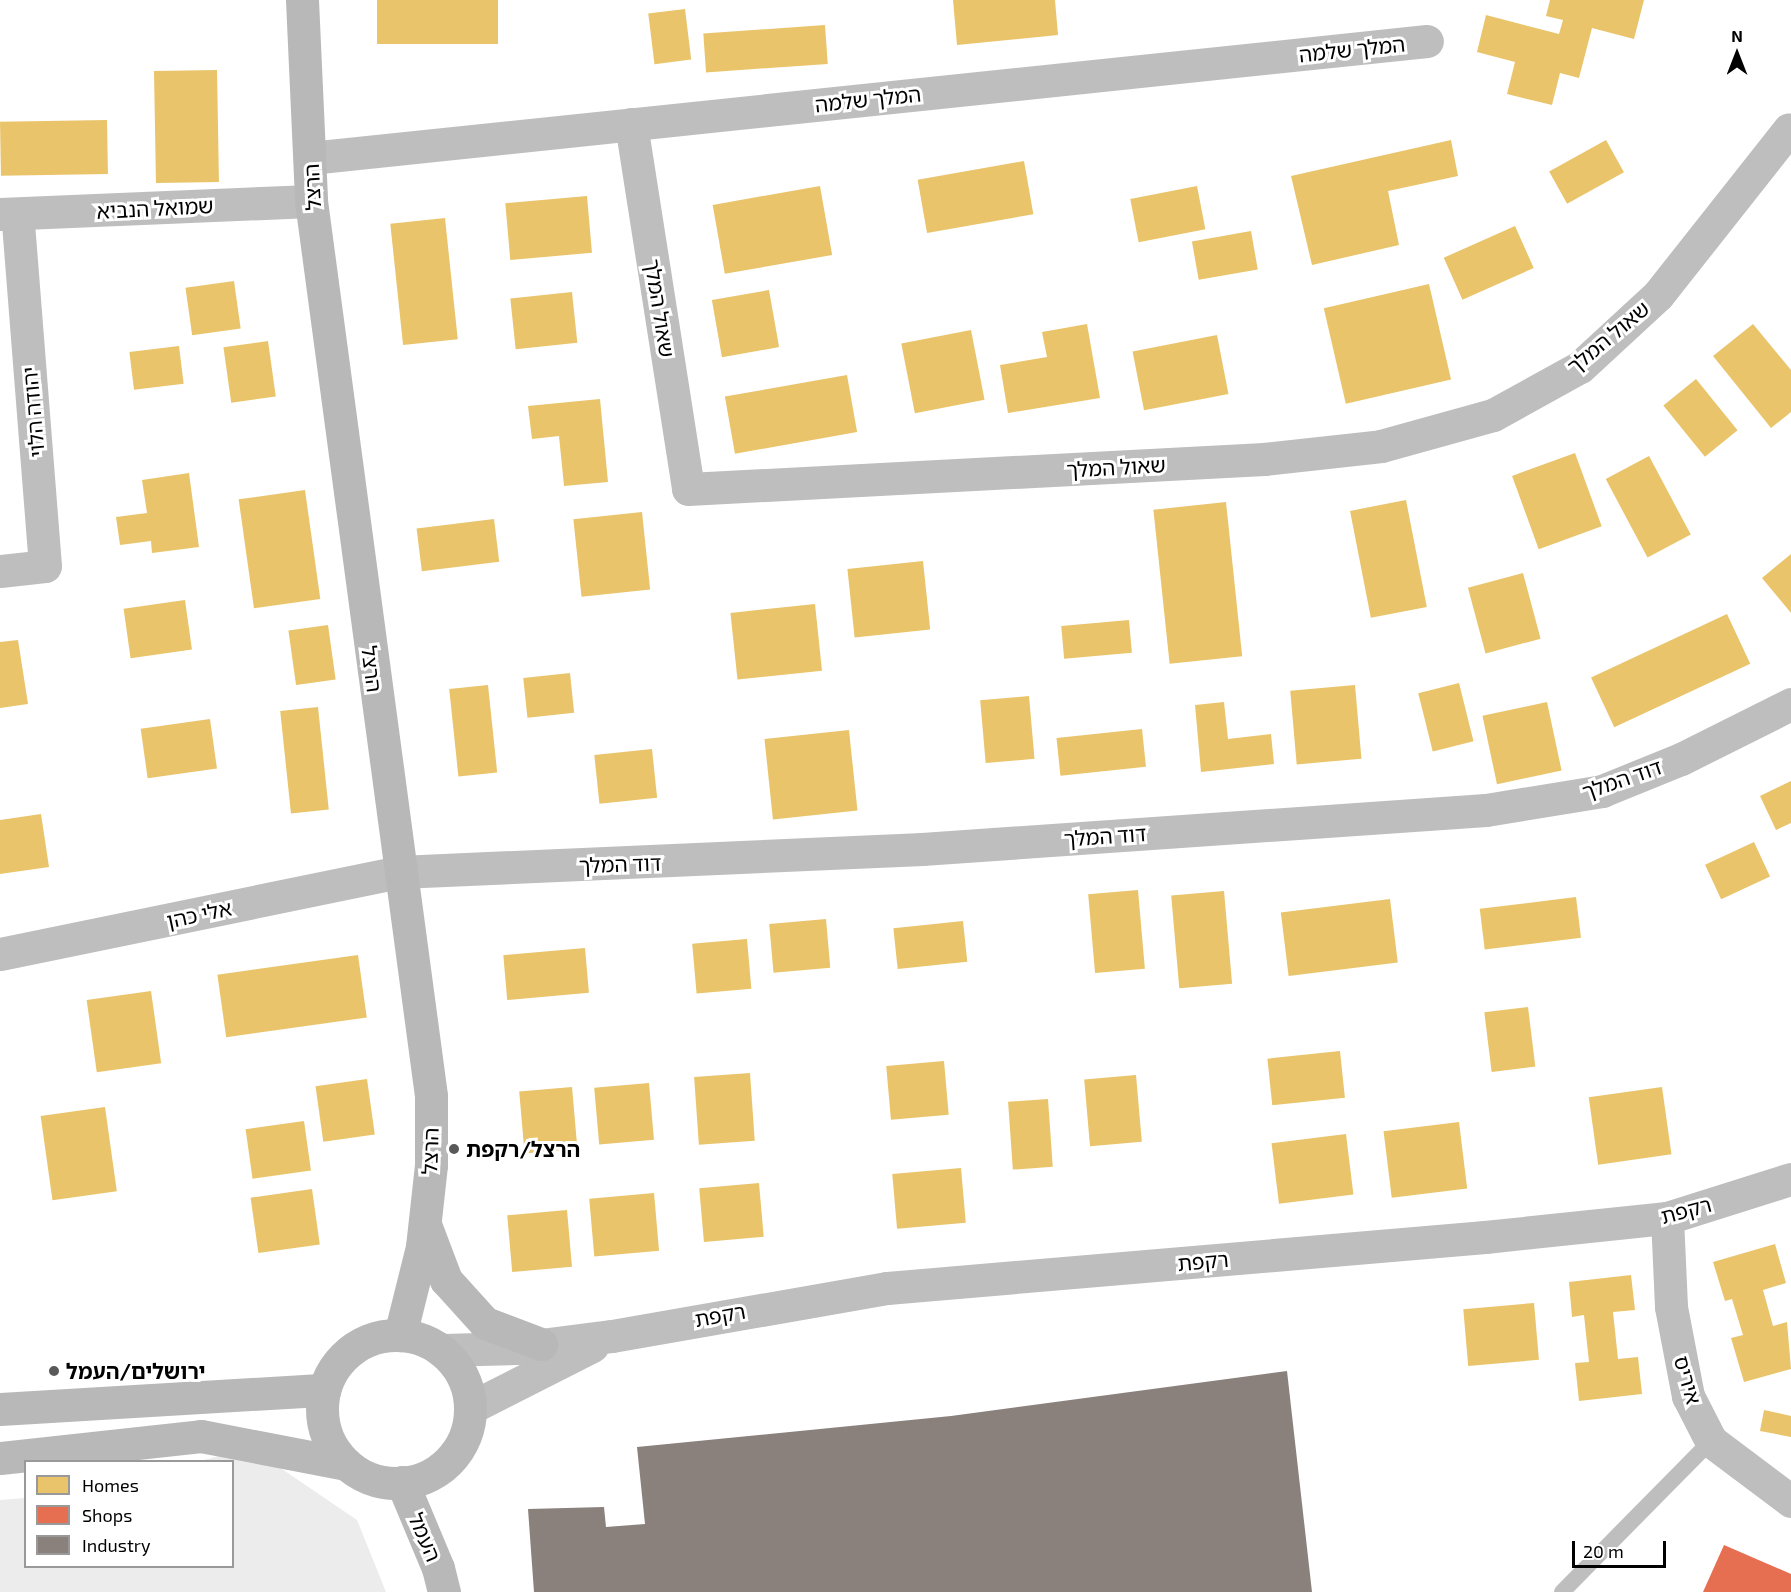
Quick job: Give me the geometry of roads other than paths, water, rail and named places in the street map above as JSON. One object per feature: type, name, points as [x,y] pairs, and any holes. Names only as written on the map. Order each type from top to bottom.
[{"type":"street","name":"הרצל","points":[[302,0],[311,201],[399,872],[431,1096],[431,1165],[425,1224],[400,1335]]},
{"type":"street","name":"המלך שלמה","points":[[310,158],[1427,41]]},
{"type":"street","name":"שאול המלך","points":[[631,124],[688,489],[1264,459],[1381,446],[1493,415],[1580,367],[1658,295],[1789,129]]},
{"type":"street","name":"שמואל הנביא","points":[[8,214],[311,201]]},
{"type":"street","name":"יהודה הלוי","points":[[0,571],[45,566],[8,214]]},
{"type":"street","name":"דוד המלך","points":[[399,872],[910,849],[1486,810],[1602,791],[1681,759],[1791,704]]},
{"type":"street","name":"אלי כהן","points":[[0,954],[399,872]]},
{"type":"street","name":"רקפת","points":[[441,1350],[541,1344],[612,1335],[887,1288],[1485,1237],[1667,1218],[1791,1179]]},
{"type":"street","name":"איריס","points":[[1667,1218],[1671,1307],[1686,1384],[1711,1441],[1791,1501]]},
{"type":"street","points":[[425,1224],[446,1280],[485,1323],[541,1344]]},
{"type":"street","points":[[0,1458],[201,1436],[346,1464],[363,1475],[402,1482],[423,1477],[443,1466],[458,1450],[467,1430],[470,1408],[462,1377],[441,1350],[422,1340],[400,1335],[375,1338],[352,1349],[334,1367],[324,1390],[324,1430],[346,1464]]},
{"type":"street","name":"רקפת","points":[[470,1408],[612,1335]]},
{"type":"street","points":[[0,1409],[324,1390]]},
{"type":"street","name":"העמל","points":[[402,1482],[438,1568],[444,1592]]},
{"type":"lane","points":[[1562,1592],[1711,1441]]},
{"type":"place","name":"הרצל/רקפת","points":[[454,1149]]},
{"type":"place","name":"ירושלים/העמל","points":[[54,1371]]}]
